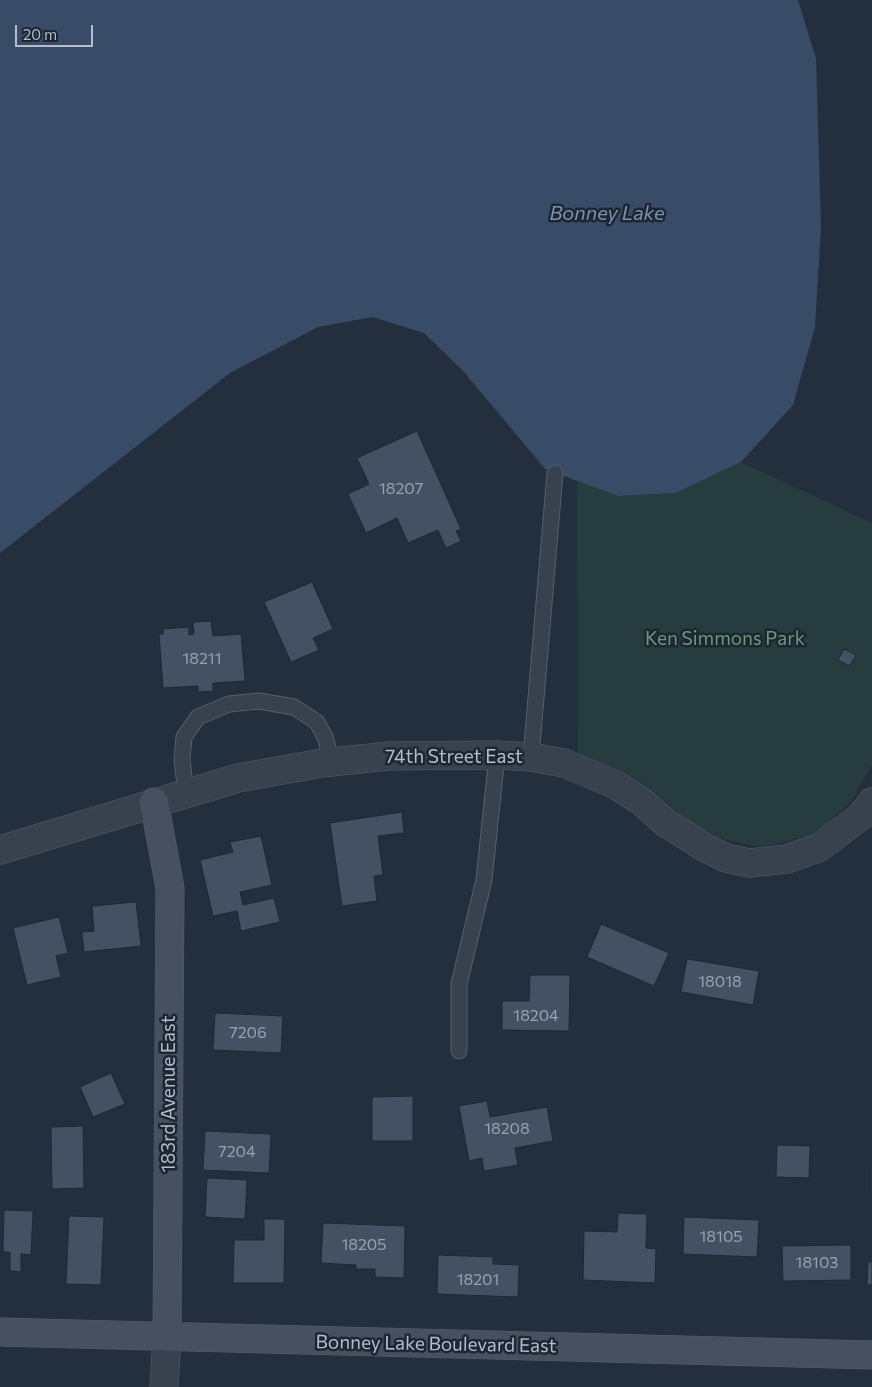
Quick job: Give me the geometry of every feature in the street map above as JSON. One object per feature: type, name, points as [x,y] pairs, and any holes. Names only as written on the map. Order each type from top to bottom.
[{"type":"street","name":"74th Street East","points":[[0,850],[238,778],[331,762],[389,756],[497,755],[564,762],[616,785],[641,800],[666,823],[704,847],[726,858],[748,863],[787,860],[820,847],[861,816],[872,802]]},
{"type":"street","name":"183rd Avenue East","points":[[154,802],[170,888],[167,1338],[164,1387]]},
{"type":"street","name":"Bonney Lake Boulevard East","points":[[0,1332],[167,1338],[872,1355]]},
{"type":"lane","points":[[530,757],[555,473]]},
{"type":"lane","points":[[186,793],[182,760],[184,737],[198,717],[229,704],[259,701],[294,707],[317,722],[326,739],[331,762]]},
{"type":"lane","points":[[459,1051],[459,984],[484,880],[497,755]]},
{"type":"green space","name":"Ken Simmons Park","points":[[741,462],[872,523],[872,765],[851,801],[823,827],[807,836],[772,845],[754,846],[720,838],[689,821],[647,786],[624,772],[578,754],[577,480],[618,496],[676,493]]},
{"type":"water","name":"Bonney Lake","points":[[0,0],[798,0],[816,59],[821,227],[815,327],[793,405],[741,462],[676,493],[618,496],[545,469],[464,372],[424,333],[373,317],[318,327],[230,373],[0,553]]},
{"type":"building","points":[[417,431],[461,529],[456,531],[461,541],[446,548],[438,530],[408,543],[397,518],[366,533],[348,494],[369,484],[357,458]]},
{"type":"building","points":[[312,582],[333,629],[313,638],[319,650],[291,662],[264,602]]},
{"type":"building","points":[[211,621],[213,636],[241,634],[245,681],[213,683],[213,691],[198,692],[198,686],[163,688],[159,634],[163,634],[163,629],[189,627],[189,635],[194,634],[193,622]]},
{"type":"building","points":[[844,649],[856,655],[850,666],[838,660]]},
{"type":"building","points":[[402,812],[404,833],[378,836],[383,875],[374,876],[377,901],[342,906],[330,823]]},
{"type":"building","points":[[261,836],[272,885],[240,892],[243,905],[274,898],[280,922],[241,931],[237,911],[213,916],[200,860],[233,852],[230,842]]},
{"type":"building","points":[[136,902],[141,946],[84,952],[82,932],[94,931],[92,906]]},
{"type":"building","points":[[59,917],[68,953],[56,956],[61,977],[27,985],[13,928]]},
{"type":"building","points":[[601,924],[669,953],[654,986],[587,957]]},
{"type":"building","points":[[687,959],[759,971],[753,1005],[681,992]]},
{"type":"building","points":[[530,975],[570,975],[569,1031],[502,1030],[502,1001],[529,1001]]},
{"type":"building","points":[[215,1013],[283,1016],[281,1053],[213,1050]]},
{"type":"building","points":[[111,1073],[125,1104],[93,1117],[80,1087]]},
{"type":"building","points":[[413,1096],[413,1141],[372,1141],[372,1097]]},
{"type":"building","points":[[487,1101],[490,1117],[547,1107],[553,1141],[515,1148],[518,1165],[484,1171],[482,1158],[469,1161],[459,1106]]},
{"type":"building","points":[[83,1126],[84,1188],[52,1189],[51,1127]]},
{"type":"building","points":[[205,1131],[271,1134],[269,1173],[203,1170]]},
{"type":"building","points":[[777,1145],[810,1146],[809,1178],[776,1177]]},
{"type":"building","points":[[872,1162],[872,1195],[871,1195]]},
{"type":"building","points":[[207,1178],[247,1180],[245,1219],[205,1217]]},
{"type":"building","points":[[4,1210],[33,1211],[31,1255],[21,1254],[21,1272],[10,1271],[10,1252],[3,1252]]},
{"type":"building","points":[[618,1213],[647,1214],[646,1248],[656,1249],[655,1283],[583,1280],[584,1231],[617,1232]]},
{"type":"building","points":[[69,1216],[104,1217],[101,1285],[66,1284]]},
{"type":"building","points":[[684,1217],[759,1220],[757,1257],[683,1254]]},
{"type":"building","points":[[264,1219],[285,1219],[284,1283],[233,1283],[234,1240],[264,1240]]},
{"type":"building","points":[[323,1223],[405,1226],[404,1278],[375,1277],[375,1269],[356,1269],[356,1265],[321,1263]]},
{"type":"building","points":[[851,1245],[851,1280],[783,1281],[782,1246]]},
{"type":"building","points":[[438,1255],[493,1257],[493,1264],[519,1265],[518,1297],[437,1294]]},
{"type":"building","points":[[868,1262],[872,1262],[872,1285],[867,1285]]}]
